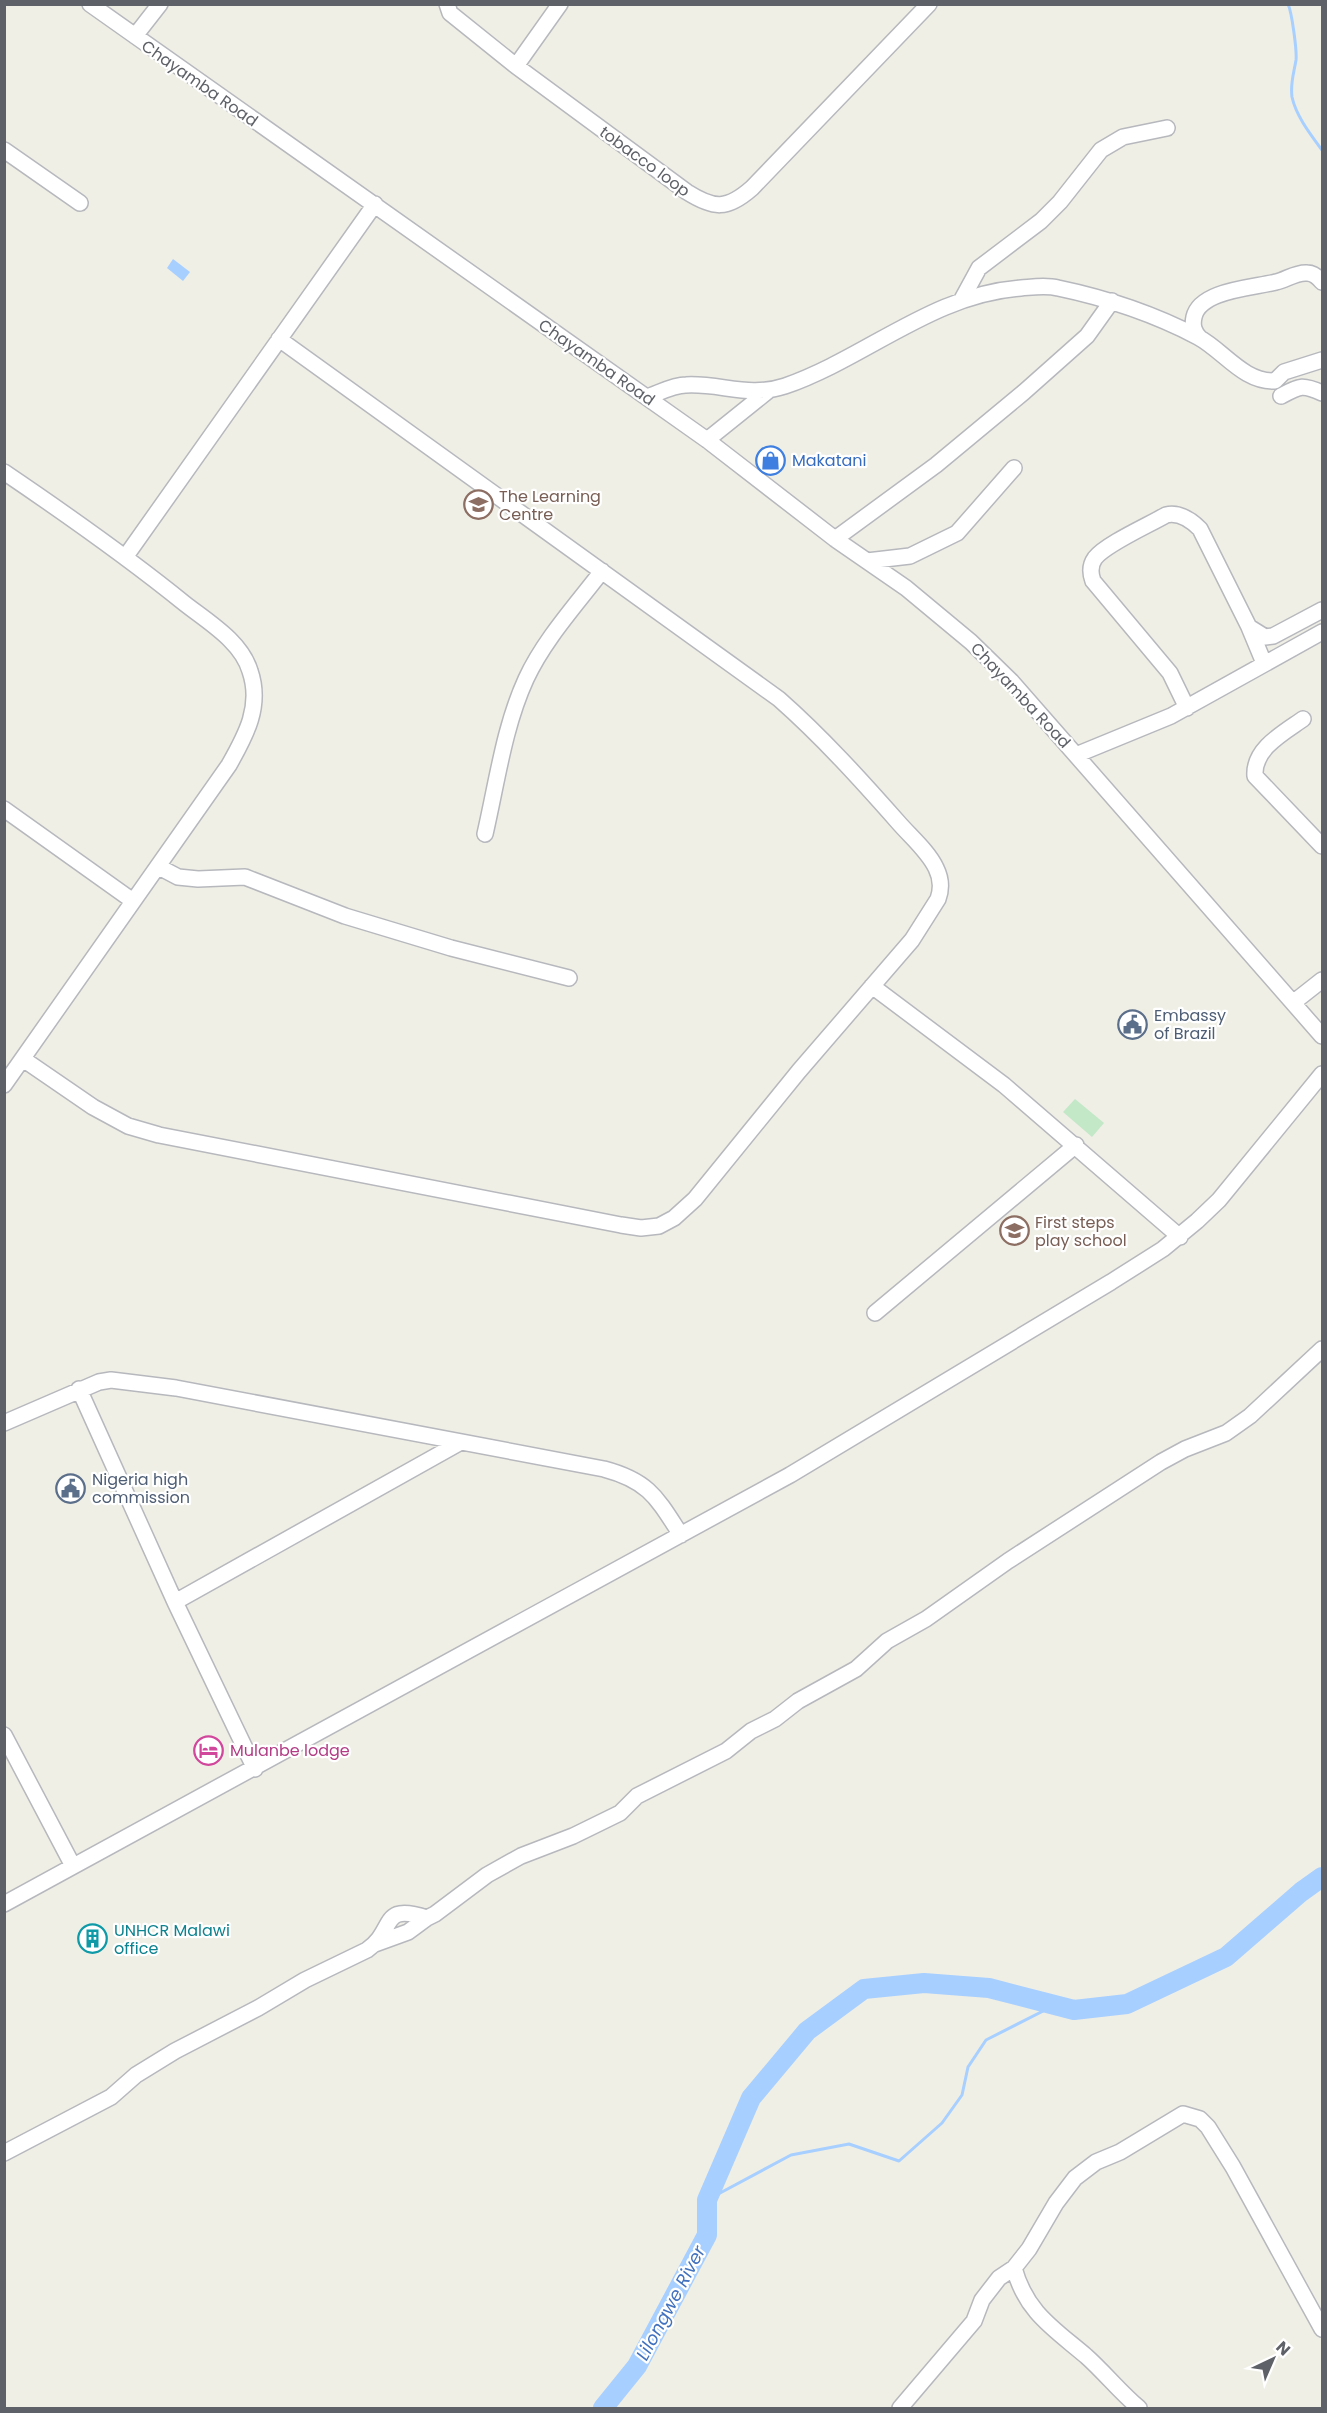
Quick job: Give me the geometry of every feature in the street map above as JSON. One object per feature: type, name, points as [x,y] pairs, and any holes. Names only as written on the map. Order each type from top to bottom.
[{"type":"street","name":"Chayamba Road","points":[[90,4],[207,90],[375,204],[707,440],[835,539],[906,588],[971,642],[1011,681],[1323,1036]]},
{"type":"street","points":[[135,36],[160,4]]},
{"type":"street","points":[[447,4],[450,13],[516,66],[560,4]]},
{"type":"street","name":"tobacco loop","points":[[516,66],[687,192],[708,204],[724,205],[739,199],[752,188],[929,4]]},
{"type":"street","points":[[961,301],[979,268],[1041,221],[1060,202],[1101,150],[1123,137],[1167,128]]},
{"type":"street","points":[[4,150],[80,203]]},
{"type":"street","points":[[126,556],[375,204]]},
{"type":"street","points":[[1323,282],[1317,276],[1304,272],[1275,283],[1209,298],[1198,307],[1193,319],[1195,332],[1200,338],[1231,363],[1264,381],[1275,381],[1284,372],[1323,360]]},
{"type":"street","points":[[707,440],[768,391],[822,370],[907,324],[961,301],[1001,289],[1054,287],[1112,301],[1200,338]]},
{"type":"street","points":[[835,539],[936,465],[1024,392],[1087,336],[1112,301]]},
{"type":"street","points":[[23,1059],[93,1107],[128,1126],[159,1135],[621,1225],[651,1227],[674,1218],[695,1199],[912,940],[941,892],[941,882],[935,865],[860,779],[808,724],[779,699],[279,339]]},
{"type":"street","points":[[647,397],[685,385],[746,392],[768,391]]},
{"type":"street","points":[[1281,396],[1300,386],[1307,386],[1323,393]]},
{"type":"street","points":[[867,561],[910,556],[943,542],[957,533],[1014,468]]},
{"type":"street","points":[[4,472],[126,556],[231,640],[250,670],[255,695],[252,716],[229,765],[4,1085]]},
{"type":"street","points":[[1187,708],[1170,673],[1093,581],[1090,569],[1095,558],[1105,549],[1166,515],[1177,514],[1190,520],[1200,529],[1249,627],[1264,663]]},
{"type":"street","points":[[485,834],[510,721],[526,679],[541,652],[602,571]]},
{"type":"street","points":[[1249,627],[1265,637],[1273,636],[1323,610]]},
{"type":"street","points":[[1076,755],[1187,708],[1323,632]]},
{"type":"street","points":[[1303,719],[1263,751],[1255,767],[1255,776],[1323,846]]},
{"type":"street","points":[[4,809],[133,901]]},
{"type":"street","points":[[159,867],[178,877],[198,879],[245,877],[345,916],[451,948],[569,978]]},
{"type":"street","points":[[1294,1002],[1323,980]]},
{"type":"street","points":[[872,986],[985,1070],[1076,1145],[1180,1237]]},
{"type":"street","points":[[4,1904],[790,1475],[1101,1288],[1180,1237],[1219,1200],[1323,1074]]},
{"type":"street","points":[[875,1313],[1076,1145]]},
{"type":"street","points":[[4,2153],[111,2097],[136,2075],[167,2056],[375,1944],[393,1916],[401,1912],[427,1918],[487,1875],[521,1856],[573,1836],[620,1813],[637,1796],[726,1751],[751,1731],[775,1719],[798,1701],[856,1669],[887,1641],[926,1619],[1008,1561],[1161,1462],[1185,1449],[1226,1433],[1250,1416],[1323,1350]]},
{"type":"street","points":[[4,1423],[79,1389],[111,1380],[176,1388],[628,1476],[643,1486],[660,1503],[681,1535]]},
{"type":"street","points":[[79,1389],[175,1602],[255,1769]]},
{"type":"street","points":[[175,1602],[461,1442]]},
{"type":"street","points":[[6,1741],[73,1866]]},
{"type":"street","points":[[900,2409],[974,2321],[982,2300],[999,2278],[1014,2268],[1029,2249],[1056,2203],[1085,2169],[1120,2152],[1184,2114],[1200,2118],[1208,2127],[1233,2167],[1323,2329]]},
{"type":"street","points":[[1014,2268],[1019,2287],[1033,2310],[1060,2337],[1086,2357],[1139,2409]]},
{"type":"green space","points":[[1075,1099],[1104,1123],[1092,1137],[1063,1112]]},
{"type":"water","points":[[173,259],[190,272],[183,281],[167,268]]},
{"type":"waterway","points":[[1288,4],[1293,23],[1296,55],[1292,97],[1300,118],[1322,150]]},
{"type":"waterway","name":"Lilongwe River","points":[[603,2408],[637,2366],[707,2235],[707,2200],[751,2098],[807,2031],[864,1989],[924,1983],[989,1988],[1074,2010],[1127,2004],[1226,1957],[1301,1892],[1322,1877]]},
{"type":"waterway","points":[[707,2200],[791,2155],[849,2144],[899,2161],[942,2123],[962,2095],[968,2067],[986,2040],[1055,2005]]},
{"type":"place","name":"Makatani","points":[[771,460]]},
{"type":"place","name":"The Learning Centre","points":[[478,505]]},
{"type":"place","name":"Embassy of Brazil","points":[[1133,1024]]},
{"type":"place","name":"First steps play school","points":[[1014,1231]]},
{"type":"place","name":"Nigeria high commission","points":[[71,1488]]},
{"type":"place","name":"Mulanbe lodge","points":[[209,1750]]},
{"type":"place","name":"UNHCR Malawi office","points":[[93,1939]]}]
